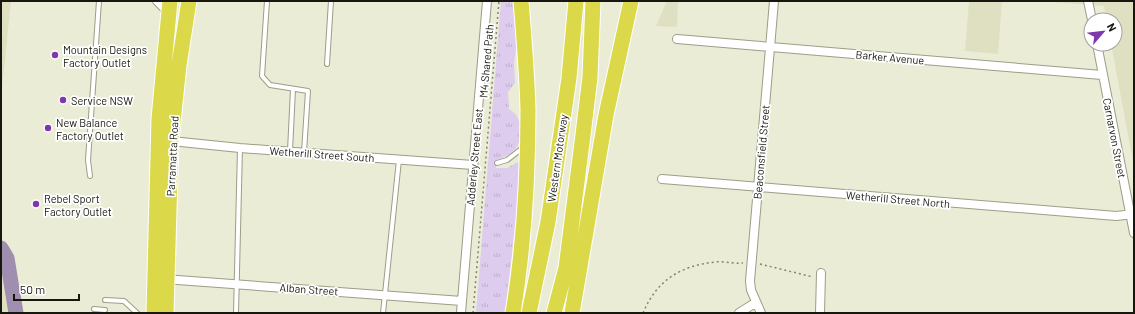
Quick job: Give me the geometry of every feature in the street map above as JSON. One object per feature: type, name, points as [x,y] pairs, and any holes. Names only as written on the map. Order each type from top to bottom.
[{"type":"highway","name":"Parramatta Road","points":[[154,313],[161,279],[171,141],[179,65],[189,1]]},
{"type":"highway","points":[[517,1],[526,62]]},
{"type":"highway","points":[[513,313],[523,232],[527,144],[526,62],[521,1]]},
{"type":"highway","name":"Western Motorway","points":[[529,313],[549,214],[569,78],[576,1]]},
{"type":"highway","name":"Western Motorway","points":[[554,313],[566,268],[582,142],[590,77],[593,1]]},
{"type":"highway","points":[[572,313],[606,115],[631,1]]},
{"type":"highway","name":"Parramatta Road","points":[[166,313],[161,279],[159,119],[169,7]]},
{"type":"street","points":[[157,1],[169,7]]},
{"type":"street","name":"Adderley Street East","points":[[461,313],[487,1]]},
{"type":"street","name":"Beaconsfield Street","points":[[761,313],[751,290],[752,261],[774,1]]},
{"type":"street","points":[[1088,1],[1090,12]]},
{"type":"street","name":"Barker Avenue","points":[[677,39],[1102,74]]},
{"type":"street","name":"Carnarvon Street","points":[[1098,52],[1132,215],[1134,233]]},
{"type":"street","name":"Wetherill Street South","points":[[171,141],[240,148],[473,165]]},
{"type":"street","name":"Wetherill Street North","points":[[662,179],[1116,216],[1132,215]]},
{"type":"street","points":[[820,313],[821,276]]},
{"type":"street","name":"Alban Street","points":[[161,279],[462,301]]},
{"type":"street","points":[[739,313],[756,303]]},
{"type":"lane","points":[[90,176],[88,160],[99,1]]},
{"type":"lane","points":[[267,1],[262,76],[270,85],[308,91],[304,152]]},
{"type":"lane","points":[[327,64],[331,1]]},
{"type":"lane","points":[[290,151],[293,89]]},
{"type":"lane","points":[[497,163],[513,156],[527,144]]},
{"type":"lane","points":[[236,313],[240,148]]},
{"type":"lane","points":[[383,313],[399,160]]},
{"type":"lane","points":[[105,300],[124,301],[137,313]]},
{"type":"lane","points":[[94,309],[104,310]]},
{"type":"path","name":"M4 Shared Path","points":[[473,313],[499,1]]},
{"type":"path","points":[[643,313],[648,300],[668,278],[683,270],[717,262],[732,264],[752,261],[821,276]]},
{"type":"shaded area","points":[[1,1],[11,1],[1,98]]},
{"type":"shaded area","points":[[667,1],[678,1],[677,27],[656,26]]},
{"type":"shaded area","points":[[969,1],[1002,1],[998,54],[965,51]]},
{"type":"shaded area","points":[[1040,1],[1134,1],[1134,167],[1112,52],[1123,52],[1123,12],[1105,12],[1104,6]]},
{"type":"shaded area","points":[[1,248],[7,258],[16,313],[1,313]]},
{"type":"green space","points":[[501,1],[514,1],[517,44],[514,63],[515,83],[508,92],[509,109],[517,116],[519,120],[521,135],[516,148],[509,154],[497,160],[496,168],[507,168],[520,161],[516,219],[505,313],[476,313]]},
{"type":"waterway","points":[[1,248],[7,258],[16,313]]},
{"type":"place","name":"Mountain Designs Factory Outlet","points":[[55,55]]},
{"type":"place","name":"Service NSW","points":[[63,100]]},
{"type":"place","name":"New Balance Factory Outlet","points":[[48,128]]},
{"type":"place","name":"Rebel Sport Factory Outlet","points":[[36,204]]}]
